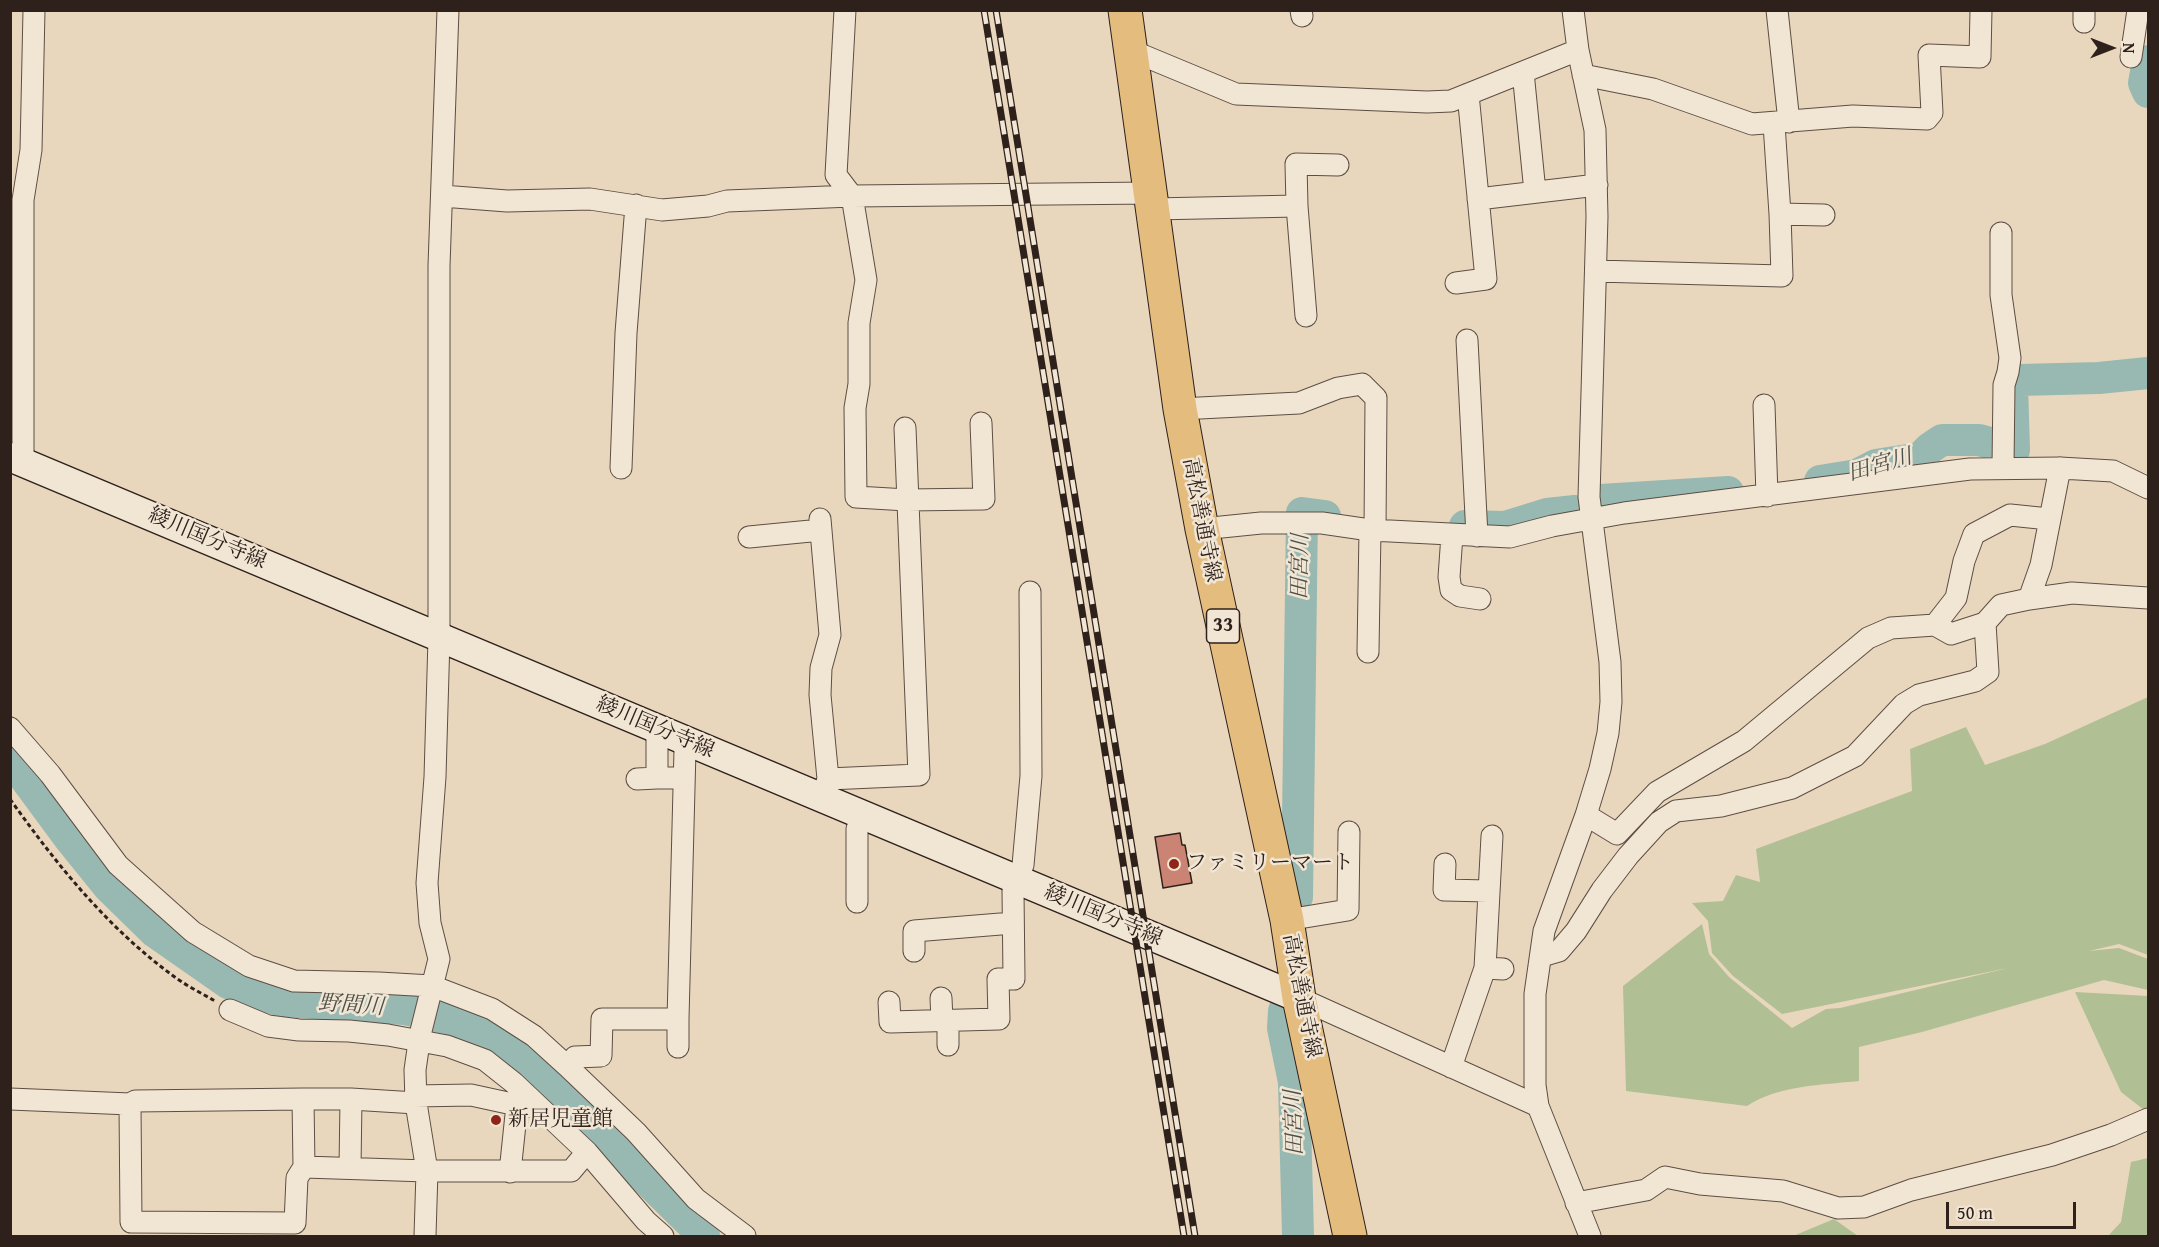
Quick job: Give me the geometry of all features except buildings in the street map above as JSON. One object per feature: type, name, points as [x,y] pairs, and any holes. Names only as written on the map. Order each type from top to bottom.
[{"type":"main road","name":"高松善通寺線","points":[[1125,10],[1180,409],[1202,529],[1287,920],[1299,998],[1350,1236]]},
{"type":"main road","name":"綾川国分寺線","points":[[17,459],[659,730],[825,789],[861,815],[1299,998]]},
{"type":"street","points":[[17,459],[22,200],[31,150],[34,10]]},
{"type":"street","points":[[425,1236],[427,1170],[415,1100],[415,1070],[419,1038],[438,959],[430,923],[427,883],[435,777],[439,638],[438,266],[448,10]]},
{"type":"street","points":[[845,10],[836,175],[852,196],[866,280],[859,323],[859,384],[855,408],[856,497],[908,500],[984,499],[981,423]]},
{"type":"street","points":[[1573,10],[1578,50],[1594,130],[1597,185],[1596,271],[1589,497],[1610,662],[1611,702],[1608,733],[1600,769],[1544,931],[1535,994],[1535,1085],[1538,1106],[1590,1236]]},
{"type":"street","points":[[1596,271],[1782,276],[1781,123],[1777,10]]},
{"type":"street","points":[[1583,75],[1653,89],[1752,124],[1853,116],[1927,119],[1932,113],[1929,55],[1980,57],[1981,10]]},
{"type":"street","points":[[2131,57],[2138,10]]},
{"type":"street","points":[[1130,50],[1236,94],[1427,102],[1451,101],[1578,50]]},
{"type":"street","points":[[1523,72],[1535,192]]},
{"type":"street","points":[[1456,283],[1486,279],[1468,94]]},
{"type":"street","points":[[1306,316],[1296,164],[1338,165]]},
{"type":"street","points":[[1478,199],[1597,185]]},
{"type":"street","points":[[442,196],[507,201],[590,199],[662,210],[708,206],[727,201],[852,196],[1297,206]]},
{"type":"street","points":[[621,468],[626,333],[636,205]]},
{"type":"street","points":[[1780,214],[1824,215]]},
{"type":"street","points":[[2001,233],[2001,296],[2010,358],[2004,385],[2004,455]]},
{"type":"street","points":[[1467,340],[1477,527]]},
{"type":"street","points":[[1180,409],[1299,403],[1338,388],[1362,384],[1377,398],[1368,652]]},
{"type":"street","points":[[1764,405],[1767,496]]},
{"type":"street","points":[[749,537],[821,525],[830,635],[821,669],[820,695],[825,789],[919,775],[905,428]]},
{"type":"street","points":[[1202,529],[1262,523],[1322,523],[1374,525],[1452,535],[1477,527],[1510,537],[1634,512],[1970,469],[2004,455],[2060,468],[2113,471],[2148,489]]},
{"type":"street","points":[[2030,599],[2041,565],[2060,468]]},
{"type":"street","points":[[1935,625],[1956,598],[1964,561],[1974,534],[2010,515],[2049,519]]},
{"type":"street","points":[[1452,535],[1449,577],[1451,590],[1460,596],[1480,599]]},
{"type":"street","points":[[889,1002],[890,1022],[999,1019],[998,979],[1014,979],[1013,891],[1023,865],[1031,776],[1030,592]]},
{"type":"street","points":[[1586,815],[1617,834],[1657,792],[1744,741],[1868,638],[1891,628],[1935,625],[1951,634],[1986,623],[2001,605],[2072,593],[2148,598]]},
{"type":"street","points":[[1542,956],[1559,951],[1628,856],[1659,822],[1676,811],[1721,806],[1792,788],[1855,756],[1904,704],[1919,695],[1975,681],[1988,672],[1986,623]]},
{"type":"street","points":[[10,728],[50,774],[118,865],[193,932],[249,966],[294,981],[379,982],[431,990],[492,1009],[534,1036],[636,1132],[696,1199],[745,1236]]},
{"type":"street","points":[[659,730],[647,779],[684,778]]},
{"type":"street","points":[[678,1047],[684,750],[687,741]]},
{"type":"street","points":[[857,902],[857,829],[861,815]]},
{"type":"street","points":[[1287,920],[1348,910],[1349,832]]},
{"type":"street","points":[[1451,1067],[1494,969],[1488,891],[1492,836]]},
{"type":"street","points":[[1445,864],[1444,890],[1488,891]]},
{"type":"street","points":[[915,951],[914,931],[1013,923]]},
{"type":"street","points":[[941,998],[948,1045]]},
{"type":"street","points":[[1299,998],[1538,1106]]},
{"type":"street","points":[[230,1010],[268,1026],[419,1038],[485,1060],[514,1083],[527,1105],[587,1152],[646,1221],[663,1236]]},
{"type":"street","points":[[567,1066],[575,1057],[601,1056],[602,1019],[678,1019]]},
{"type":"street","points":[[10,1099],[130,1104],[135,1101],[415,1100],[471,1095],[527,1105]]},
{"type":"street","points":[[130,1104],[131,1229],[295,1230],[297,1178],[304,1167],[303,1099]]},
{"type":"street","points":[[350,1168],[351,1099]]},
{"type":"street","points":[[510,1172],[527,1105]]},
{"type":"street","points":[[1576,1203],[1646,1190],[1665,1177],[1701,1184],[1783,1191],[1838,1208],[1864,1207],[1911,1190],[2052,1155],[2111,1135],[2148,1119]]},
{"type":"street","points":[[304,1167],[510,1172],[571,1171],[587,1152]]},
{"type":"path","points":[[10,799],[77,887],[117,929],[173,976],[230,1010]]},
{"type":"green space","points":[[2148,697],[2148,955],[2119,944],[2089,951],[2119,948],[2148,959],[2148,990],[2104,980],[1922,1032],[1859,1047],[1859,1081],[1787,1090],[1759,1099],[1747,1106],[1626,1091],[1623,986],[1702,924],[1709,954],[1729,977],[1792,1028],[1826,1009],[1840,1008],[2008,968],[1782,1014],[1733,976],[1712,953],[1708,921],[1692,903],[1723,901],[1736,875],[1760,882],[1756,849],[1912,791],[1910,749],[1966,727],[1985,765],[2045,744]]},
{"type":"green space","points":[[2075,992],[2148,996],[2148,1113],[2121,1092]]},
{"type":"green space","points":[[2148,1158],[2148,1236],[2108,1236],[2121,1222],[2131,1162]]},
{"type":"green space","points":[[1834,1219],[1858,1236],[1793,1236]]},
{"type":"waterway","name":"田宮川","points":[[2148,61],[2144,83],[2148,92]]},
{"type":"waterway","name":"田宮川","points":[[1820,481],[1857,475],[1876,465],[1920,458],[1942,440],[1979,440],[2014,450],[2012,384],[2019,380],[2099,378],[2148,373]]},
{"type":"waterway","name":"田宮川","points":[[1601,500],[1728,492]]},
{"type":"waterway","name":"田宮川","points":[[1465,526],[1505,527],[1547,514],[1575,511]]},
{"type":"waterway","name":"田宮川","points":[[1297,897],[1302,513],[1325,516]]},
{"type":"waterway","name":"野間川","points":[[10,763],[25,778],[108,886],[155,932],[228,983],[255,994],[283,1001],[404,1009],[449,1019],[496,1040],[526,1061],[704,1236]]},
{"type":"waterway","name":"田宮川","points":[[1284,1011],[1283,1028],[1294,1082],[1298,1236]]},
{"type":"railway","points":[[984,10],[1184,1236]]},
{"type":"railway","points":[[996,10],[1195,1236]]},
{"type":"place","name":"ファミリーマート","points":[[1174,864]]},
{"type":"place","name":"新居児童館","points":[[496,1120]]}]
